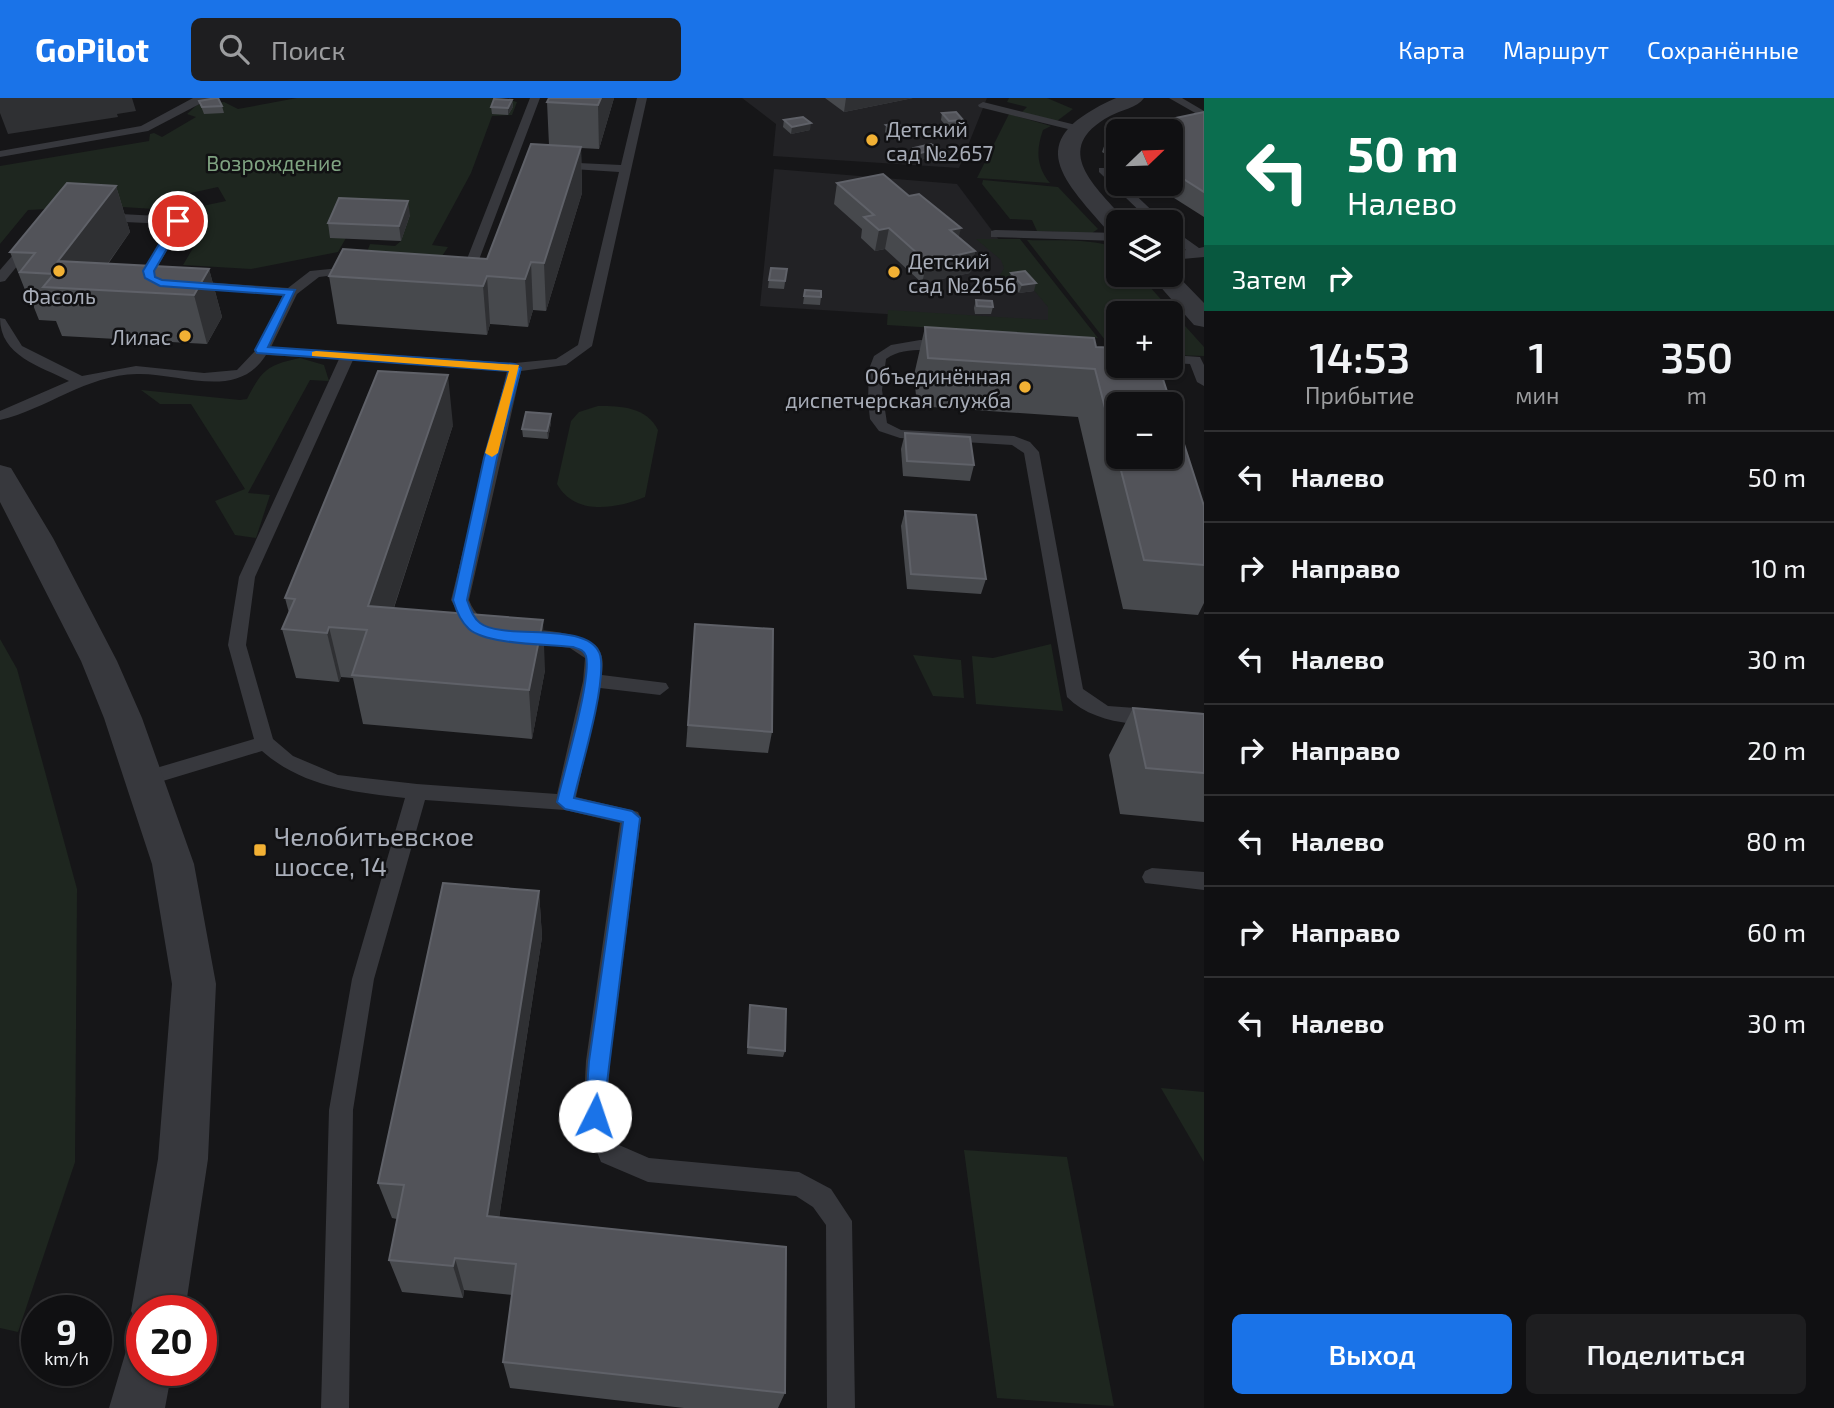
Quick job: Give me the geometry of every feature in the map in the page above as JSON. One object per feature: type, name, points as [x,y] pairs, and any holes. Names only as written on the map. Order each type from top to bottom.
[{"type":"street","points":[[1106,214],[1077,182],[1067,161],[1067,144],[1076,128],[1098,112],[1133,98]]},
{"type":"street","points":[[1174,287],[1204,319]]},
{"type":"street","points":[[0,475],[37,538],[99,661],[123,718],[173,864],[194,984],[183,1159],[161,1295]]},
{"type":"street","points":[[137,1408],[142,1386]]},
{"type":"lane","points":[[0,154],[144,130],[159,124],[181,105],[206,98]]},
{"type":"lane","points":[[442,275],[466,271],[471,265],[517,162],[535,98]]},
{"type":"lane","points":[[261,350],[515,368],[544,366],[572,359],[584,346],[642,98]]},
{"type":"lane","points":[[1174,98],[1203,114]]},
{"type":"lane","points":[[983,105],[1076,128]]},
{"type":"lane","points":[[549,164],[626,169]]},
{"type":"lane","points":[[1103,170],[1145,210]]},
{"type":"lane","points":[[1072,171],[1106,170]]},
{"type":"lane","points":[[88,216],[178,221],[149,271],[150,278],[160,283],[291,292]]},
{"type":"lane","points":[[995,233],[1106,237]]},
{"type":"lane","points":[[0,278],[36,236]]},
{"type":"lane","points":[[1183,240],[1201,252]]},
{"type":"lane","points":[[1183,254],[1201,252]]},
{"type":"lane","points":[[0,416],[78,380],[135,370],[222,377],[241,374],[255,364],[291,292],[315,274],[340,269],[365,270]]},
{"type":"lane","points":[[0,322],[17,349],[78,380]]},
{"type":"lane","points":[[958,346],[902,346],[880,357],[874,365],[878,421],[882,428],[900,434],[1014,441],[1025,445],[1031,452],[1073,692],[1085,703],[1105,713],[1204,720]]},
{"type":"lane","points":[[348,356],[247,577],[237,645],[265,743],[286,761],[336,782],[417,792],[565,802],[632,818],[598,1061],[595,1116],[610,1153],[648,1170],[799,1184],[822,1198],[839,1221],[841,1408]]},
{"type":"lane","points":[[1200,360],[1204,382]]},
{"type":"lane","points":[[515,368],[491,458],[460,600],[464,613],[475,626],[491,633],[575,642],[588,647],[594,658],[592,681],[565,802]]},
{"type":"lane","points":[[592,681],[660,688]]},
{"type":"lane","points":[[144,779],[265,743]]},
{"type":"lane","points":[[335,1408],[341,1110],[363,979],[417,792]]},
{"type":"lane","points":[[1152,877],[1204,881]]},
{"type":"shaded area","name":"Детский сад №2657","points":[[742,98],[987,98],[959,168],[773,156],[776,124]]},
{"type":"shaded area","name":"Детский сад №2656","points":[[774,169],[957,184],[1063,325],[760,306]]},
{"type":"green space","name":"Возрождение","points":[[297,98],[502,98],[517,102],[512,115],[492,116],[471,173],[432,245],[448,247],[435,267],[366,255],[370,244],[395,246],[401,241],[409,215],[331,237],[346,238],[338,252],[251,269],[183,265],[196,243],[183,242],[192,217],[188,211],[106,206],[28,210],[0,244],[0,166],[149,141],[150,134],[154,133],[162,137],[196,117],[187,114],[197,105],[224,102],[238,109]],"holes":[[[218,187],[226,201],[193,208],[186,194]]]},
{"type":"green space","points":[[1009,98],[1047,98],[1073,109],[1057,121],[1021,113],[1027,107],[1007,102]]},
{"type":"green space","points":[[1009,114],[1051,126],[1043,130],[1038,151],[1042,170],[1050,183],[977,178]]},
{"type":"green space","points":[[983,180],[1058,187],[1098,229],[1092,233],[1037,231],[1032,220],[1010,219],[982,184]]},
{"type":"green space","points":[[976,239],[1020,239],[1098,338],[887,325],[888,310],[1048,320],[1048,307],[1023,277],[998,279],[1004,268],[1001,260]]},
{"type":"green space","points":[[1027,240],[1062,240],[1106,246],[1106,287],[1150,287],[1162,301],[1106,301],[1106,341]]},
{"type":"green space","points":[[1183,324],[1204,347],[1204,356],[1183,355]]},
{"type":"green space","points":[[300,358],[324,365],[329,381],[310,380],[248,493],[270,495],[256,538],[235,535],[215,501],[245,489],[191,404],[160,404],[141,390],[247,399],[267,370],[280,363]]},
{"type":"green space","points":[[598,406],[640,412],[653,422],[658,430],[645,497],[621,505],[596,507],[574,501],[557,484],[571,421],[579,412]]},
{"type":"green space","points":[[0,639],[17,669],[77,889],[75,1162],[30,1295],[21,1295],[21,1323],[18,1332],[0,1328]]},
{"type":"green space","points":[[1051,644],[1063,711],[976,704],[972,656],[993,658]]},
{"type":"green space","points":[[913,655],[961,660],[964,698],[933,696]]},
{"type":"green space","points":[[1161,1088],[1204,1092],[1204,1162]]},
{"type":"green space","points":[[964,1150],[1067,1157],[1114,1406],[997,1398]]},
{"type":"building","points":[[218,98],[222,106],[202,107],[199,101]]},
{"type":"building","points":[[549,98],[601,98],[598,105],[547,102]]},
{"type":"building","points":[[494,99],[512,100],[508,108],[491,107]]},
{"type":"building","points":[[956,112],[963,120],[949,121],[942,113]]},
{"type":"building","points":[[1204,112],[1204,192],[1183,179],[1183,119],[1171,119]]},
{"type":"building","points":[[803,117],[811,123],[792,127],[784,120]]},
{"type":"building","points":[[897,123],[908,131],[897,133],[886,125]]},
{"type":"building","points":[[531,144],[581,147],[544,263],[531,262],[525,279],[487,276],[483,286],[329,276],[343,249],[487,259]]},
{"type":"building","points":[[931,144],[938,148],[921,153],[914,148]]},
{"type":"building","points":[[883,174],[909,196],[919,194],[961,228],[950,230],[975,251],[927,262],[889,228],[879,230],[864,217],[874,215],[837,183]]},
{"type":"building","points":[[67,183],[116,186],[58,261],[209,269],[194,295],[43,287],[54,274],[20,272],[35,253],[10,252]]},
{"type":"building","points":[[339,198],[408,201],[399,226],[328,223]]},
{"type":"building","points":[[771,268],[787,269],[785,281],[769,280]]},
{"type":"building","points":[[1025,271],[1036,283],[1022,285],[1011,273]]},
{"type":"building","points":[[805,290],[821,291],[821,297],[804,296]]},
{"type":"building","points":[[976,300],[992,301],[993,307],[977,306]]},
{"type":"building","points":[[925,327],[1094,338],[1096,347],[1106,347],[1106,378],[1163,378],[1167,392],[1106,392],[1106,412],[1095,369],[928,358]]},
{"type":"building","points":[[378,371],[448,375],[368,606],[543,620],[529,690],[352,675],[367,630],[329,627],[327,633],[282,629],[295,599],[285,598]]},
{"type":"building","points":[[526,412],[551,414],[547,431],[522,429]]},
{"type":"building","points":[[905,433],[970,437],[974,465],[907,461]]},
{"type":"building","points":[[1183,441],[1204,506],[1204,565],[1144,560],[1121,469],[1183,469]]},
{"type":"building","points":[[905,511],[976,515],[986,579],[911,574]]},
{"type":"building","points":[[695,624],[773,629],[772,732],[688,725]]},
{"type":"building","points":[[1133,708],[1204,714],[1204,773],[1146,768]]},
{"type":"building","points":[[443,883],[539,891],[487,1216],[786,1247],[785,1393],[503,1362],[516,1264],[455,1258],[453,1266],[389,1260],[404,1185],[378,1183]]},
{"type":"building","points":[[750,1005],[786,1009],[785,1051],[748,1047]]},
{"type":"slow traffic","points":[[316,354],[515,368],[492,453]]},
{"type":"place","name":"Детский сад №2657","points":[[872,140]]},
{"type":"place","name":"Фасоль","points":[[59,271]]},
{"type":"place","name":"Детский сад №2656","points":[[894,272]]},
{"type":"place","name":"Лилас","points":[[185,336]]},
{"type":"place","name":"Объединённая диспетчерская служба","points":[[1025,387]]},
{"type":"place","name":"Челобитьевское шоссе, 14","points":[[260,850]]},
{"type":"route","points":[[178,221],[149,271],[150,278],[160,283],[291,292],[261,350],[515,368],[491,458],[460,600],[464,613],[475,626],[491,633],[575,642],[588,647],[594,658],[592,681],[565,802],[632,818],[598,1061],[595,1116]]}]
